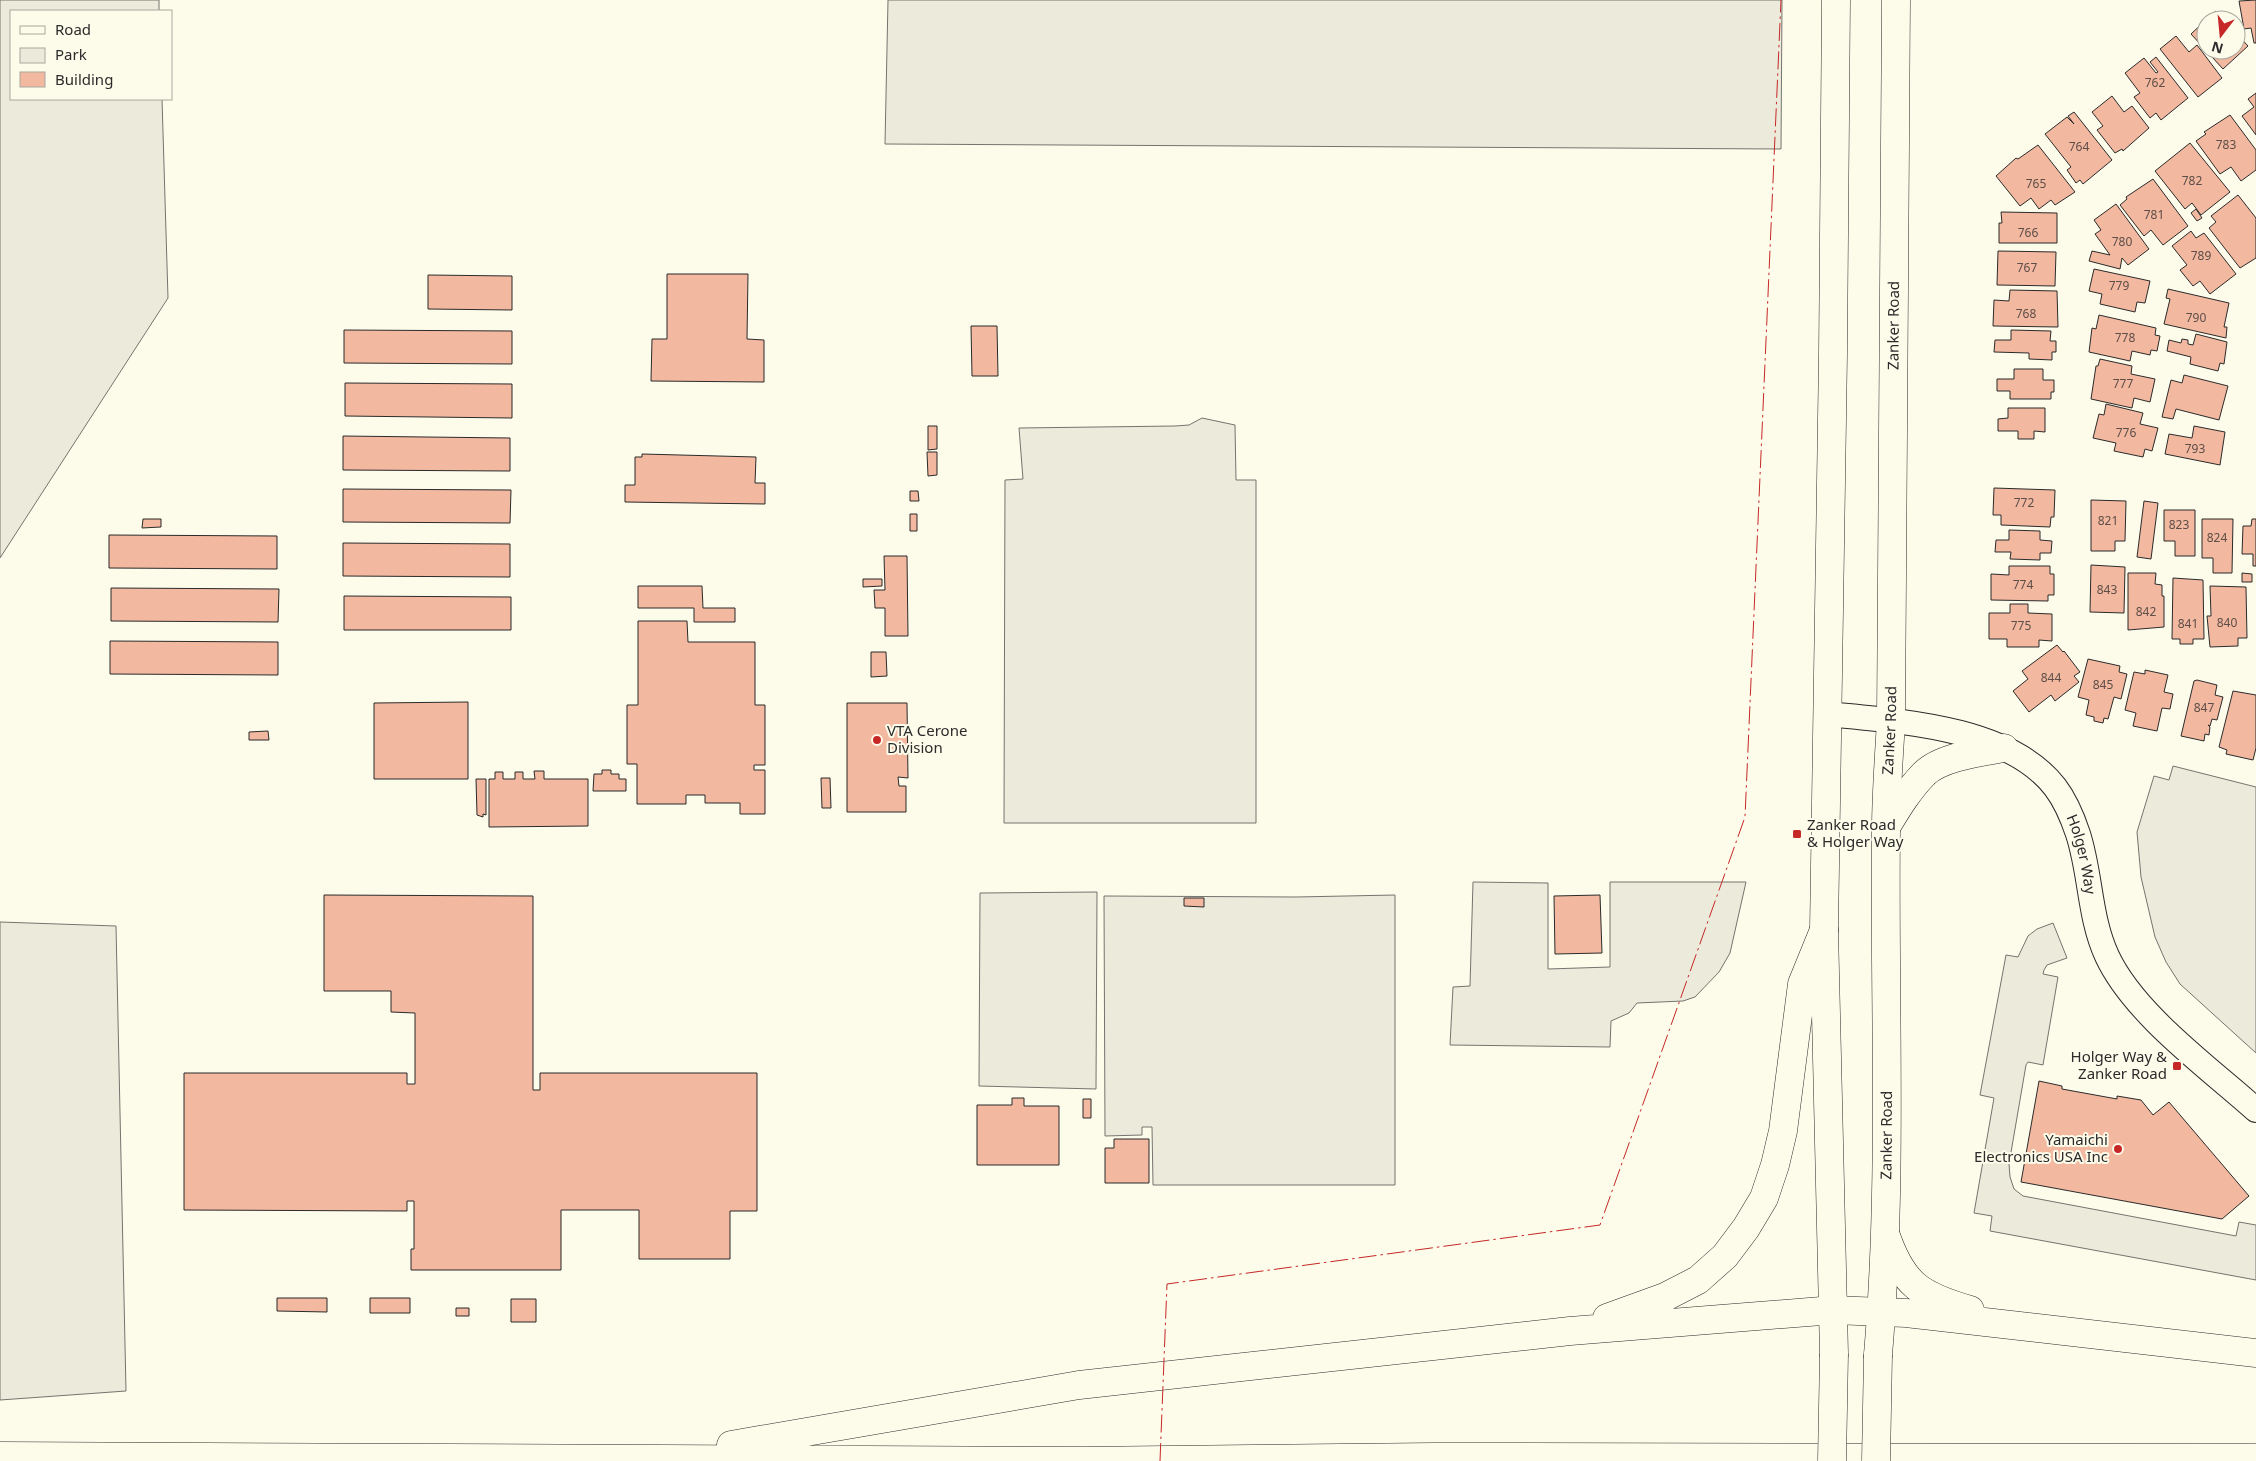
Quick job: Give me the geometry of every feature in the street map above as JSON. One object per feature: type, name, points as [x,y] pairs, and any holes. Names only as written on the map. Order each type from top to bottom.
[{"type":"main road","points":[[1832,1461],[1834,1310],[1824,930],[1833,355],[1836,0]]},
{"type":"main road","name":"Zanker Road","points":[[1876,1461],[1878,1355],[1886,1236],[1888,1047],[1886,828],[1891,721],[1896,0]]},
{"type":"main road","points":[[1886,828],[1900,804],[1931,768],[1972,753],[2004,748]]},
{"type":"main road","points":[[1570,1331],[1665,1297],[1698,1280],[1725,1256],[1746,1228],[1764,1198],[1775,1165],[1783,1130],[1802,984],[1824,930]]},
{"type":"main road","points":[[1886,1236],[1901,1271],[1908,1280],[1922,1289],[1955,1305],[2037,1328]]},
{"type":"main road","points":[[660,1458],[1079,1385],[1570,1331],[1834,1310],[1882,1311],[2256,1353]]},
{"type":"main road","points":[[0,1456],[1072,1461],[1433,1457],[2256,1458]]},
{"type":"street","name":"Holger Way","points":[[1826,714],[1891,721],[1969,735],[2004,748],[2036,769],[2054,786],[2078,834],[2095,924],[2107,956],[2127,987],[2163,1028],[2256,1110]]},
{"type":"green space","points":[[0,0],[159,0],[159,10],[10,10],[10,100],[162,100],[168,298],[0,558]]},
{"type":"green space","points":[[888,0],[1782,0],[1781,149],[885,144]]},
{"type":"green space","points":[[0,922],[116,926],[126,1391],[0,1400]]},
{"type":"shaded area","points":[[1202,418],[1235,425],[1236,480],[1256,480],[1256,823],[1004,823],[1005,480],[1023,479],[1019,428],[1175,426],[1189,425]]},
{"type":"shaded area","points":[[2173,766],[2256,787],[2256,1053],[2180,984],[2166,962],[2155,937],[2141,877],[2137,832],[2154,776],[2169,780]]},
{"type":"shaded area","points":[[1473,882],[1548,883],[1548,969],[1610,967],[1610,882],[1746,882],[1730,953],[1719,972],[1695,997],[1683,1001],[1637,1003],[1629,1013],[1611,1021],[1610,1047],[1450,1045],[1453,987],[1470,986]]},
{"type":"shaded area","points":[[1097,892],[1096,1089],[979,1086],[980,893]]},
{"type":"shaded area","points":[[1395,895],[1395,1185],[1153,1185],[1152,1127],[1142,1127],[1142,1135],[1105,1136],[1104,896],[1296,897]]},
{"type":"shaded area","points":[[2053,923],[2067,958],[2047,965],[2043,974],[2058,977],[2043,1065],[2028,1062],[2026,1065],[2009,1164],[2010,1177],[2014,1189],[2023,1196],[2236,1236],[2239,1222],[2256,1225],[2256,1280],[1990,1231],[1992,1216],[1974,1213],[1994,1098],[1980,1095],[2006,955],[2018,957],[2028,936],[2037,929]]},
{"type":"building","points":[[2256,0],[2256,43],[2254,43],[2251,28],[2246,29],[2246,10],[2241,10],[2239,1]]},
{"type":"building","points":[[2196,29],[2196,39],[2191,34]]},
{"type":"building","points":[[2176,36],[2189,52],[2196,46],[2196,60],[2208,60],[2222,78],[2198,97],[2160,49]]},
{"type":"building","points":[[2156,57],[2188,98],[2161,120],[2156,113],[2150,118],[2134,97],[2140,93],[2125,73],[2144,58],[2156,73],[2158,72],[2150,62]]},
{"type":"building","points":[[2215,60],[2233,60],[2223,69]]},
{"type":"building","points":[[2256,93],[2256,135],[2242,116],[2254,107],[2248,99]]},
{"type":"building","points":[[2112,96],[2124,112],[2132,106],[2149,128],[2123,151],[2122,149],[2115,153],[2097,130],[2103,126],[2092,112]]},
{"type":"building","points":[[2074,112],[2112,160],[2083,184],[2080,180],[2076,183],[2067,170],[2071,167],[2045,134],[2067,117],[2074,124],[2068,116]]},
{"type":"building","points":[[2230,115],[2256,150],[2256,170],[2241,181],[2231,167],[2220,174],[2196,141],[2206,134],[2204,132]]},
{"type":"building","points":[[2190,143],[2230,192],[2201,215],[2192,203],[2185,209],[2155,171]]},
{"type":"building","points":[[2038,145],[2075,192],[2055,205],[2051,200],[2039,209],[2031,198],[2020,206],[1996,176],[2016,158],[2018,159]]},
{"type":"building","points":[[2153,179],[2188,226],[2163,245],[2151,230],[2144,236],[2120,205],[2127,199],[2126,197]]},
{"type":"building","points":[[2238,195],[2256,218],[2256,258],[2240,268],[2209,228],[2216,222],[2211,216]]},
{"type":"building","points":[[2116,204],[2149,249],[2128,265],[2122,258],[2120,269],[2089,261],[2092,251],[2110,255],[2095,234],[2101,230],[2094,220]]},
{"type":"building","points":[[2196,209],[2202,218],[2197,221],[2191,213]]},
{"type":"building","points":[[2001,212],[2057,213],[2057,243],[1999,243],[1999,223],[2002,223]]},
{"type":"building","points":[[2191,231],[2196,238],[2204,233],[2236,274],[2210,294],[2200,281],[2193,286],[2180,270],[2187,265],[2172,246]]},
{"type":"building","points":[[1998,251],[2056,252],[2055,286],[1997,285]]},
{"type":"building","points":[[2094,269],[2150,281],[2145,303],[2137,302],[2135,312],[2100,304],[2102,294],[2089,291]]},
{"type":"building","points":[[667,274],[748,274],[747,339],[764,340],[764,382],[651,381],[652,339],[667,339]]},
{"type":"building","points":[[428,275],[512,276],[512,310],[428,309]]},
{"type":"building","points":[[2168,289],[2229,303],[2224,327],[2227,327],[2226,338],[2164,324],[2170,299],[2166,298]]},
{"type":"building","points":[[2010,290],[2057,291],[2058,327],[1993,326],[1994,300],[2009,301]]},
{"type":"building","points":[[2099,315],[2156,328],[2155,335],[2160,336],[2157,351],[2151,350],[2150,355],[2132,351],[2130,361],[2089,352],[2092,328],[2096,329]]},
{"type":"building","points":[[971,326],[997,326],[998,376],[972,376]]},
{"type":"building","points":[[344,330],[512,331],[512,364],[344,363]]},
{"type":"building","points":[[2011,330],[2051,331],[2050,341],[2056,341],[2056,352],[2052,352],[2052,360],[2029,359],[2029,353],[1994,352],[1995,340],[2011,340]]},
{"type":"building","points":[[2196,334],[2227,342],[2224,364],[2220,363],[2218,371],[2190,364],[2191,357],[2167,351],[2169,340],[2181,343],[2182,339],[2188,340],[2188,344],[2193,345]]},
{"type":"building","points":[[2100,359],[2132,366],[2131,374],[2155,379],[2150,402],[2134,398],[2132,408],[2091,399],[2096,366],[2098,366]]},
{"type":"building","points":[[2014,369],[2043,369],[2043,380],[2054,380],[2054,392],[2051,392],[2051,399],[2010,399],[2010,391],[1997,391],[1997,379],[2014,379]]},
{"type":"building","points":[[2184,375],[2228,386],[2219,420],[2176,409],[2173,419],[2162,417],[2171,380],[2182,383]]},
{"type":"building","points":[[345,383],[512,384],[512,418],[345,416]]},
{"type":"building","points":[[2106,404],[2143,413],[2140,424],[2158,428],[2152,451],[2145,449],[2143,457],[2114,451],[2116,443],[2093,438],[2099,414],[2104,415]]},
{"type":"building","points":[[2008,408],[2045,408],[2045,432],[2034,431],[2034,439],[2018,439],[2018,431],[1998,431],[1998,419],[2008,418]]},
{"type":"building","points":[[928,426],[937,426],[937,449],[928,450]]},
{"type":"building","points":[[2194,426],[2225,432],[2220,465],[2165,454],[2169,434],[2192,438]]},
{"type":"building","points":[[343,436],[510,438],[510,471],[343,470]]},
{"type":"building","points":[[927,452],[937,452],[937,475],[928,476]]},
{"type":"building","points":[[642,454],[756,457],[755,483],[765,483],[765,504],[625,502],[625,485],[635,485],[635,457],[642,457]]},
{"type":"building","points":[[1994,488],[2055,490],[2054,517],[2051,517],[2050,527],[2001,525],[2001,515],[1993,515]]},
{"type":"building","points":[[343,489],[511,490],[510,523],[343,522]]},
{"type":"building","points":[[910,491],[918,491],[919,501],[910,501]]},
{"type":"building","points":[[2091,500],[2126,501],[2125,541],[2115,541],[2115,551],[2091,551]]},
{"type":"building","points":[[2144,501],[2158,503],[2151,559],[2137,557]]},
{"type":"building","points":[[2164,510],[2195,510],[2195,556],[2175,556],[2175,541],[2164,541]]},
{"type":"building","points":[[910,514],[917,514],[917,531],[910,531]]},
{"type":"building","points":[[143,519],[161,519],[161,527],[142,528]]},
{"type":"building","points":[[2202,519],[2233,519],[2232,573],[2213,573],[2213,558],[2202,558]]},
{"type":"building","points":[[2252,519],[2256,519],[2256,566],[2253,566],[2253,554],[2242,554],[2243,526],[2251,526]]},
{"type":"building","points":[[2009,530],[2040,531],[2040,540],[2052,541],[2051,553],[2040,553],[2040,560],[2010,559],[2011,552],[1995,552],[1996,540],[2009,540]]},
{"type":"building","points":[[109,535],[277,536],[277,569],[109,568]]},
{"type":"building","points":[[343,543],[510,544],[510,577],[343,576]]},
{"type":"building","points":[[884,556],[907,556],[908,636],[885,636],[885,608],[875,608],[874,590],[885,590]]},
{"type":"building","points":[[2091,565],[2125,567],[2124,613],[2090,612]]},
{"type":"building","points":[[2009,566],[2050,566],[2050,574],[2054,574],[2054,595],[2048,595],[2048,601],[1991,600],[1991,574],[2009,575]]},
{"type":"building","points":[[2128,573],[2156,573],[2155,584],[2162,585],[2162,596],[2164,596],[2164,627],[2128,630]]},
{"type":"building","points":[[2242,573],[2252,574],[2252,582],[2242,582]]},
{"type":"building","points":[[2173,578],[2203,580],[2204,639],[2193,639],[2193,644],[2180,644],[2180,639],[2172,639]]},
{"type":"building","points":[[863,579],[882,579],[882,586],[863,587]]},
{"type":"building","points":[[638,586],[702,586],[703,608],[735,608],[735,622],[694,622],[694,608],[638,608]]},
{"type":"building","points":[[2210,586],[2246,587],[2247,638],[2238,638],[2238,646],[2210,647],[2207,616],[2211,616]]},
{"type":"building","points":[[111,588],[279,589],[278,622],[111,621]]},
{"type":"building","points":[[344,596],[511,597],[511,630],[344,630]]},
{"type":"building","points":[[2010,604],[2028,604],[2028,613],[2052,614],[2052,641],[2039,640],[2039,647],[2007,647],[2007,639],[1989,639],[1989,613],[2010,613]]},
{"type":"building","points":[[638,621],[687,621],[688,642],[755,642],[755,705],[765,705],[765,765],[754,765],[754,770],[765,770],[765,814],[740,814],[740,803],[705,803],[705,795],[686,795],[686,804],[637,804],[637,764],[627,764],[627,705],[638,705]]},
{"type":"building","points":[[110,641],[278,642],[278,675],[110,674]]},
{"type":"building","points":[[2057,645],[2080,672],[2074,676],[2079,682],[2055,701],[2051,695],[2029,712],[2013,691],[2028,679],[2022,671]]},
{"type":"building","points":[[871,652],[886,652],[887,676],[871,677]]},
{"type":"building","points":[[2088,659],[2120,666],[2119,672],[2127,674],[2121,699],[2114,697],[2108,719],[2104,718],[2103,723],[2094,721],[2094,717],[2086,715],[2089,700],[2078,697]]},
{"type":"building","points":[[2145,670],[2168,675],[2164,692],[2173,694],[2170,709],[2162,708],[2157,731],[2133,726],[2136,713],[2125,710],[2134,672],[2145,674]]},
{"type":"building","points":[[2194,681],[2217,685],[2215,695],[2223,697],[2217,720],[2212,719],[2210,726],[2208,725],[2210,727],[2209,735],[2205,734],[2204,741],[2181,736]]},
{"type":"building","points":[[2233,691],[2256,695],[2256,748],[2253,760],[2226,754],[2227,750],[2219,747]]},
{"type":"building","points":[[468,702],[468,779],[374,779],[374,703]]},
{"type":"building","name":"VTA Cerone Division","points":[[847,703],[907,703],[908,778],[898,777],[899,786],[906,786],[906,812],[847,812]]},
{"type":"building","points":[[268,731],[269,740],[249,740],[249,732]]},
{"type":"building","points":[[602,770],[611,770],[611,774],[619,774],[619,779],[626,779],[626,791],[593,791],[594,774],[602,774]]},
{"type":"building","points":[[534,771],[544,771],[544,779],[588,779],[588,826],[489,827],[489,779],[495,779],[495,772],[503,772],[503,779],[515,779],[515,772],[523,772],[523,779],[535,779]]},
{"type":"building","points":[[821,778],[830,778],[831,808],[822,808]]},
{"type":"building","points":[[476,779],[486,779],[486,815],[483,814],[483,817],[477,815]]},
{"type":"building","points":[[324,895],[533,896],[533,1090],[540,1090],[540,1073],[757,1073],[757,1211],[730,1211],[730,1259],[639,1259],[639,1210],[561,1210],[561,1270],[411,1270],[411,1249],[414,1249],[414,1201],[407,1201],[407,1211],[184,1210],[184,1073],[407,1073],[407,1084],[415,1084],[415,1013],[391,1012],[391,991],[324,991]]},
{"type":"building","points":[[1600,895],[1602,953],[1555,954],[1554,896]]},
{"type":"building","points":[[1184,898],[1204,898],[1204,907],[1184,906]]},
{"type":"building","name":"Yamaichi Electronics USA Inc","points":[[2039,1081],[2062,1086],[2062,1089],[2117,1099],[2117,1096],[2141,1100],[2153,1115],[2169,1102],[2249,1196],[2222,1219],[2021,1182]]},
{"type":"building","points":[[1012,1098],[1024,1098],[1024,1106],[1059,1106],[1059,1165],[977,1165],[977,1105],[1012,1105]]},
{"type":"building","points":[[1083,1099],[1091,1099],[1091,1118],[1083,1118]]},
{"type":"building","points":[[1114,1139],[1149,1139],[1149,1183],[1105,1183],[1105,1148],[1114,1148]]},
{"type":"building","points":[[277,1298],[327,1298],[327,1312],[277,1311]]},
{"type":"building","points":[[370,1298],[410,1298],[410,1313],[370,1313]]},
{"type":"building","points":[[511,1299],[536,1299],[536,1322],[511,1322]]},
{"type":"building","points":[[456,1308],[469,1308],[469,1316],[456,1316]]},
{"type":"power","points":[[1160,1461],[1167,1284],[1600,1225],[1745,817],[1781,0]]},
{"type":"place","name":"VTA Cerone Division","points":[[877,740]]},
{"type":"place","name":"Zanker Road & Holger Way","points":[[1797,834]]},
{"type":"place","name":"Holger Way & Zanker Road","points":[[2177,1066]]},
{"type":"place","name":"Yamaichi Electronics USA Inc","points":[[2118,1149]]}]
